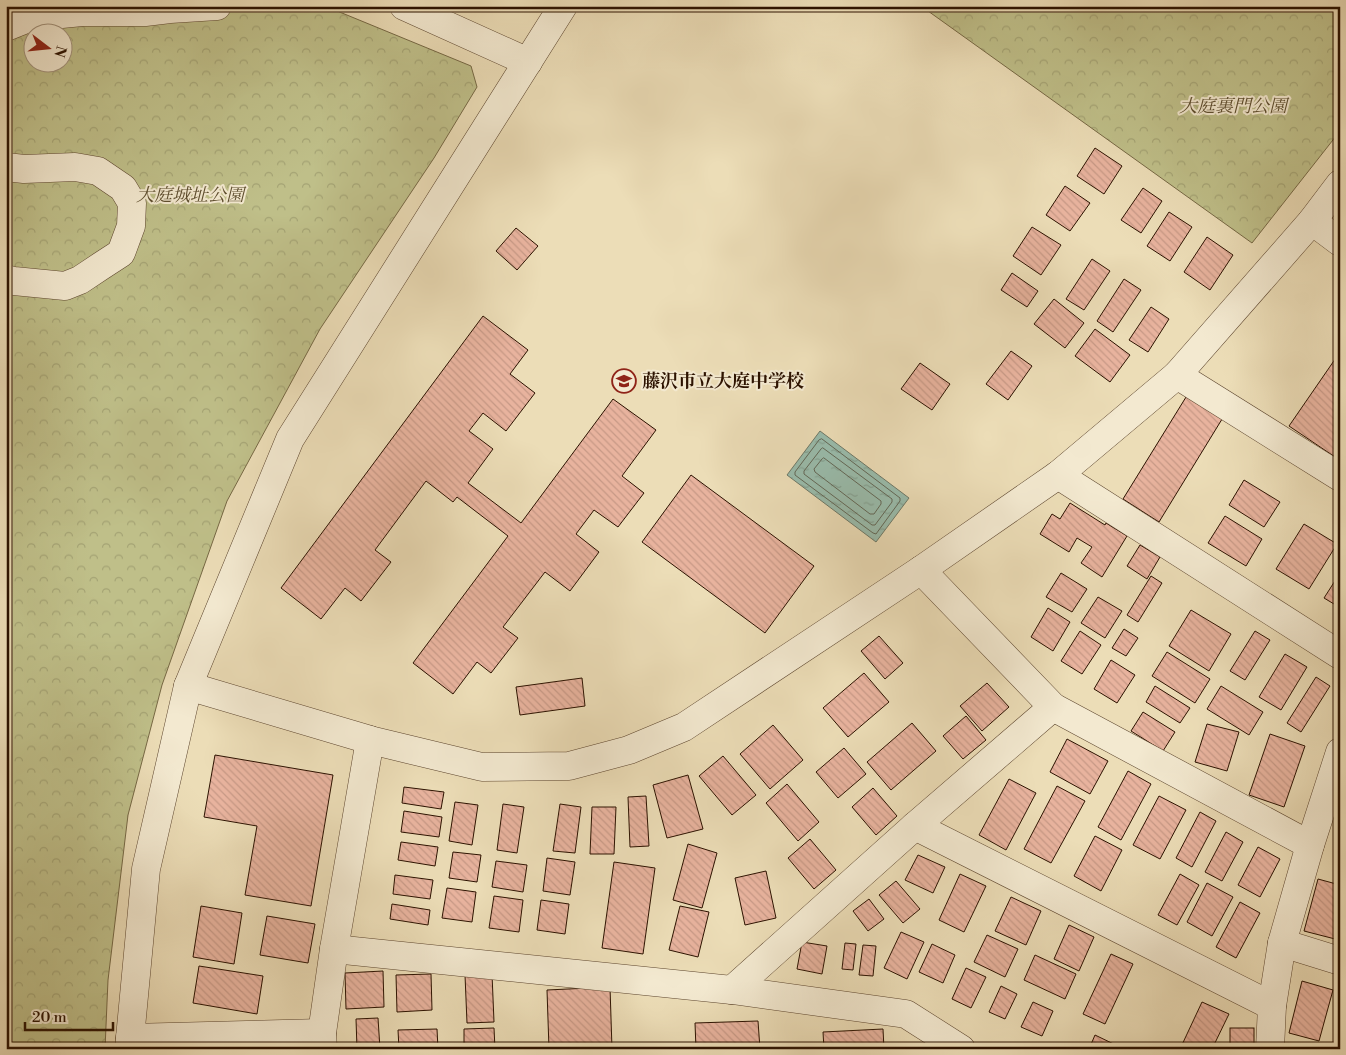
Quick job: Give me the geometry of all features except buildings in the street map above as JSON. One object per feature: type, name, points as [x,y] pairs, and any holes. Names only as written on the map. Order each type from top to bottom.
[{"type":"street","points":[[6,27],[31,17],[82,12],[146,12],[217,6]]},
{"type":"street","points":[[404,6],[528,62]]},
{"type":"street","points":[[370,740],[334,949],[322,1041],[130,1043],[146,869],[188,686],[290,439],[563,6]]},
{"type":"street","points":[[6,167],[75,167],[98,171],[123,188],[132,204],[131,226],[121,253],[80,280],[65,286],[6,279]]},
{"type":"street","points":[[188,686],[370,740],[482,767],[569,766],[629,750],[684,727],[921,570],[1058,475],[1177,374],[1312,221],[1340,184]]},
{"type":"street","points":[[1312,221],[1340,242]]},
{"type":"street","points":[[1177,374],[1340,477]]},
{"type":"street","points":[[1058,475],[1340,654]]},
{"type":"street","points":[[921,570],[1053,707],[1310,845]]},
{"type":"street","points":[[732,990],[915,826],[1053,707]]},
{"type":"street","points":[[1270,1049],[1272,1006],[1282,943],[1310,845],[1340,752]]},
{"type":"street","points":[[915,826],[1272,1006]]},
{"type":"street","points":[[1282,943],[1340,961]]},
{"type":"street","points":[[334,949],[732,990],[906,1014],[961,1049]]},
{"type":"green space","name":"大庭城址公園","points":[[6,6],[325,6],[471,66],[477,87],[434,158],[320,329],[227,501],[162,685],[128,815],[108,980],[105,1049],[6,1049]]},
{"type":"green space","name":"大庭裏門公園","points":[[921,6],[1340,6],[1340,131],[1252,243]]},
{"type":"water","points":[[820,431],[909,498],[876,542],[787,475]]},
{"type":"place","name":"藤沢市立大庭中学校","points":[[624,381]]}]
